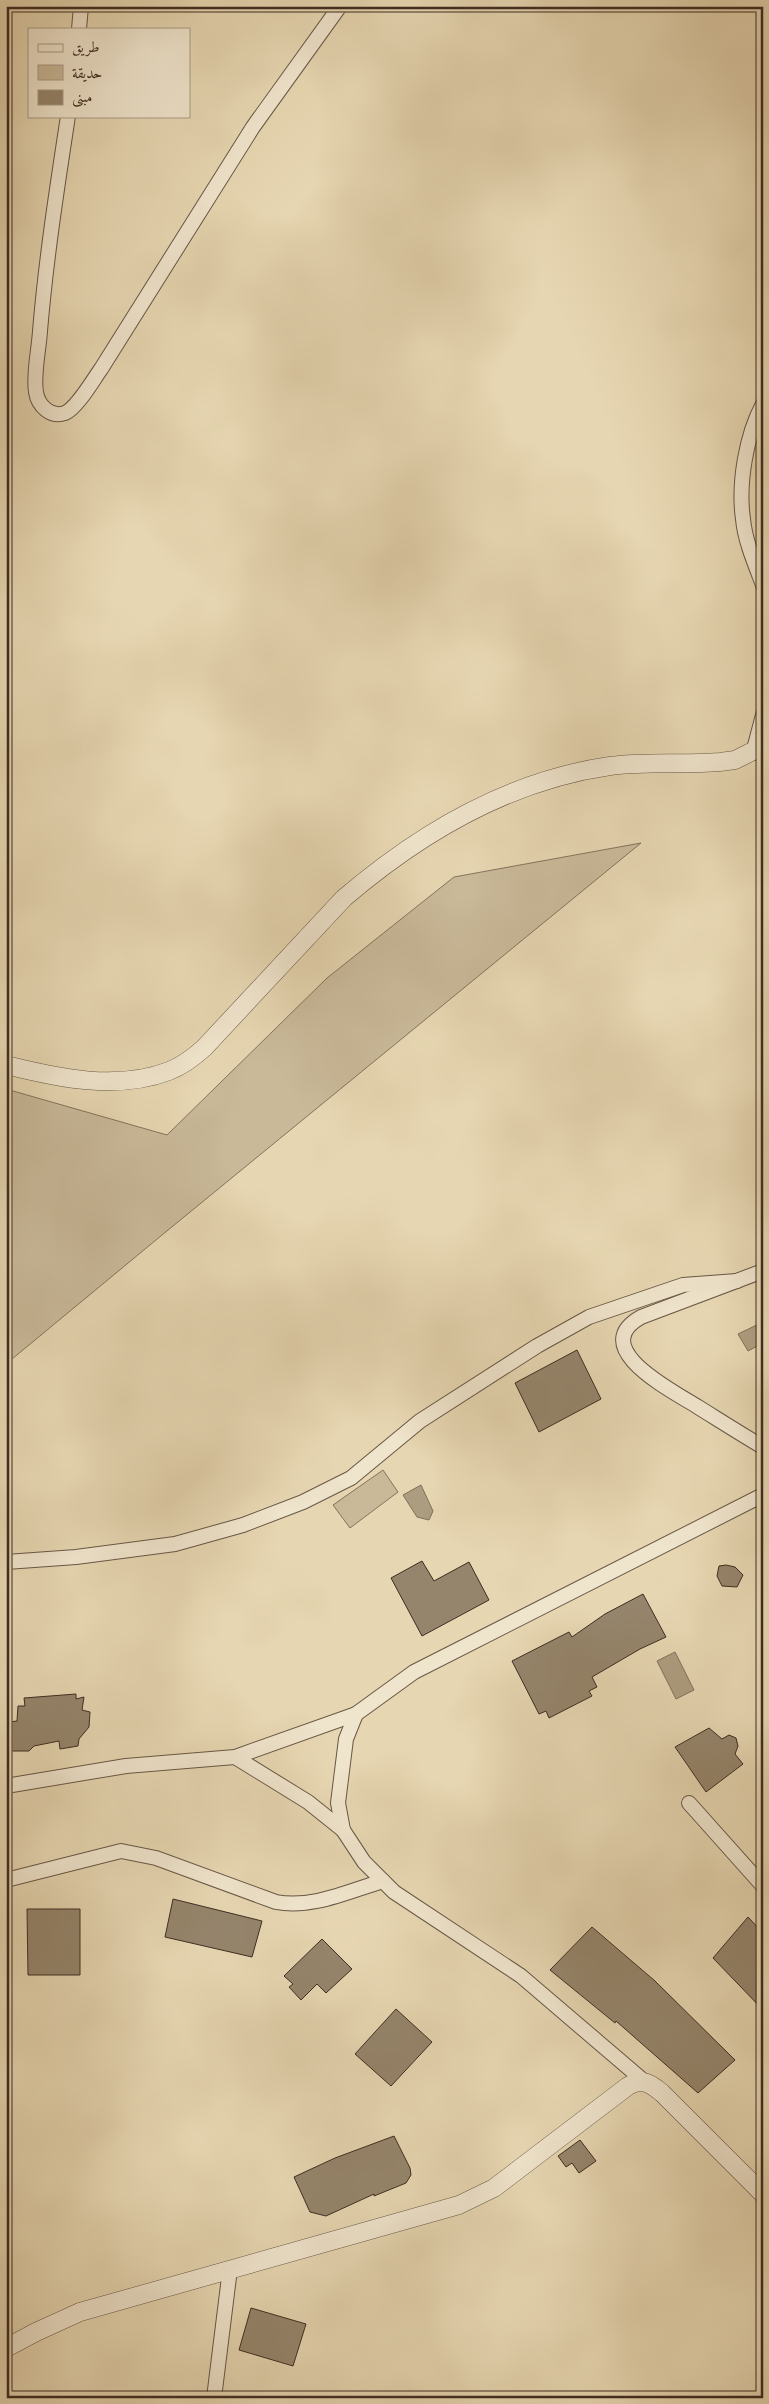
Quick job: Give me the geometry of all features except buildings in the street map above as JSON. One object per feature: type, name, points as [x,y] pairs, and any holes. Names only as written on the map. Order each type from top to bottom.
[{"type":"street","points":[[79,28],[81,6]]},
{"type":"street","points":[[68,118],[43,304],[36,392],[40,404],[50,413],[58,414],[67,412],[77,402],[101,369],[253,127],[340,6]]},
{"type":"street","points":[[763,404],[749,437],[742,507],[746,536],[763,585]]},
{"type":"street","points":[[6,1064],[48,1075],[94,1081],[122,1081],[151,1077],[171,1071],[188,1061],[204,1048],[344,898],[382,867],[437,830],[494,800],[546,779],[625,765],[720,762],[758,749],[763,715]]},
{"type":"street","points":[[763,1270],[641,1317],[627,1326],[624,1332],[624,1340],[630,1358],[648,1375],[763,1447]]},
{"type":"street","points":[[6,1562],[76,1557],[175,1544],[243,1525],[294,1505],[350,1478],[428,1416],[537,1346],[589,1317],[682,1285],[736,1281]]},
{"type":"street","points":[[6,1786],[126,1766],[235,1757],[356,1714],[414,1672],[763,1494]]},
{"type":"street","points":[[343,1830],[338,1803],[341,1772],[346,1739],[356,1714]]},
{"type":"street","points":[[235,1757],[308,1802],[343,1830],[364,1862],[394,1892],[521,1976],[645,2082],[662,2093],[763,2194]]},
{"type":"street","points":[[689,1804],[763,1886]]},
{"type":"street","points":[[6,1880],[121,1852],[156,1858],[276,1902],[293,1905],[312,1903],[383,1881]]},
{"type":"street","points":[[6,2348],[80,2312],[450,2208],[480,2196],[526,2164],[628,2086],[640,2081],[645,2082]]},
{"type":"street","points":[[214,2398],[230,2269]]},
{"type":"green space","points":[[641,843],[6,1364],[6,1089],[167,1135],[327,978],[454,877]]},
{"type":"green space","points":[[383,1470],[398,1492],[350,1528],[333,1505]]},
{"type":"shaded area","points":[[763,1322],[763,1343],[748,1351],[738,1334]]},
{"type":"shaded area","points":[[421,1485],[433,1511],[429,1520],[417,1517],[403,1495]]},
{"type":"shaded area","points":[[675,1652],[694,1690],[676,1699],[657,1661]]}]
